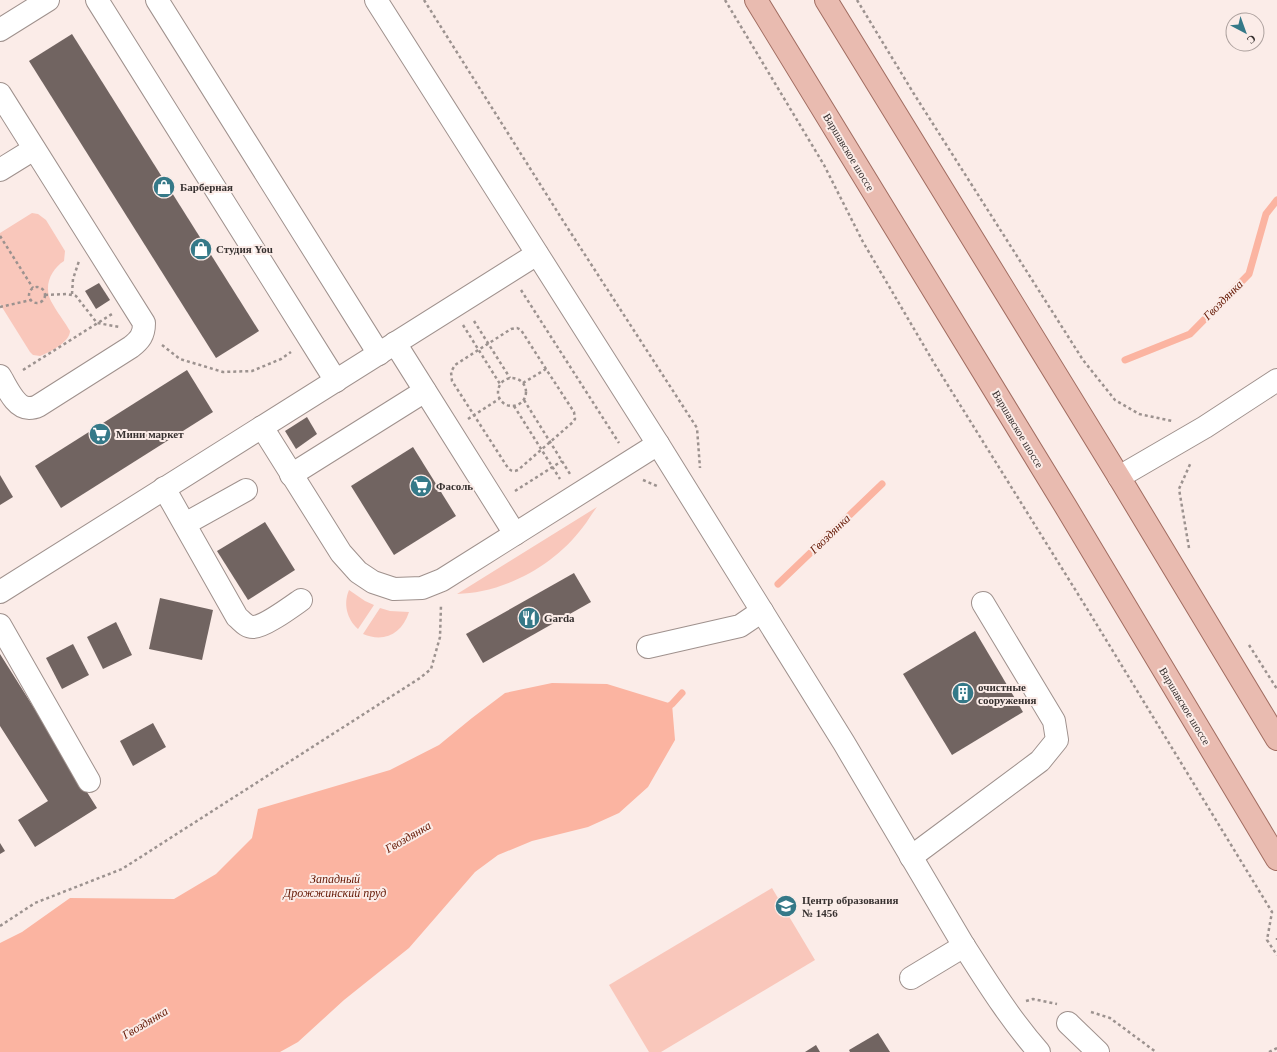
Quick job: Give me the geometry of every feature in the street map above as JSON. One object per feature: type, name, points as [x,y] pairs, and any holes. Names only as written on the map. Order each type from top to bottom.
[{"type":"main road","name":"Варшавское шоссе","points":[[756,0],[1062,500],[1277,859]]},
{"type":"main road","points":[[826,0],[1119,477],[1277,739]]},
{"type":"street","points":[[0,30],[48,0]]},
{"type":"street","points":[[157,0],[387,348],[425,391],[515,534]]},
{"type":"street","points":[[376,0],[658,444],[762,611],[844,743],[964,946],[1028,1040],[1039,1052]]},
{"type":"street","points":[[105,3],[310,340],[336,380]]},
{"type":"street","points":[[0,94],[144,323],[144,331],[140,339],[131,347],[38,406],[30,408],[23,407],[17,403],[2,379]]},
{"type":"street","points":[[0,170],[34,148]]},
{"type":"street","points":[[0,592],[537,254]]},
{"type":"street","points":[[1119,477],[1205,427],[1277,380]]},
{"type":"street","points":[[292,474],[425,391]]},
{"type":"street","points":[[262,427],[341,553],[358,572],[373,582],[394,589],[422,588],[442,580],[658,444]]},
{"type":"street","points":[[164,488],[237,617],[246,625],[254,627],[263,624],[301,600]]},
{"type":"street","points":[[185,524],[246,490]]},
{"type":"street","points":[[911,857],[1040,761],[1057,740],[1054,722],[983,603]]},
{"type":"street","points":[[648,647],[740,626],[762,611]]},
{"type":"street","points":[[0,625],[88,781]]},
{"type":"street","points":[[911,978],[964,946]]},
{"type":"street","points":[[1068,1023],[1098,1052]]},
{"type":"path","points":[[725,0],[824,165],[863,242],[934,363],[1086,607],[1272,912],[1268,940],[1277,955]]},
{"type":"path","points":[[857,0],[914,94],[1083,360],[1115,400],[1139,414],[1205,427],[1179,489],[1190,552]]},
{"type":"path","points":[[0,236],[33,288]]},
{"type":"path","points":[[0,307],[30,300],[38,304],[44,299],[44,291],[41,288],[33,288]]},
{"type":"path","points":[[30,300],[30,292],[33,288]]},
{"type":"path","points":[[45,295],[67,294],[76,296],[97,323],[144,331],[180,359],[223,372],[252,372],[280,359],[310,340]]},
{"type":"path","points":[[2,379],[131,302]]},
{"type":"path","points":[[457,304],[488,344],[510,378]]},
{"type":"path","points":[[457,304],[479,350],[500,384]]},
{"type":"path","points":[[518,328],[521,330],[575,415],[573,422],[518,470],[511,471],[452,381],[451,372],[455,365],[488,344],[511,329],[518,328]]},
{"type":"path","points":[[523,383],[546,369]]},
{"type":"path","points":[[510,378],[517,379],[523,383],[526,394],[524,400],[514,406],[506,405],[499,399],[498,391],[500,384],[510,378]]},
{"type":"path","points":[[450,431],[499,399]]},
{"type":"path","points":[[524,400],[562,461],[577,496]]},
{"type":"path","points":[[514,406],[552,467],[577,496]]},
{"type":"path","points":[[495,503],[562,461]]},
{"type":"path","points":[[0,926],[35,903],[122,869],[186,830],[236,795],[307,751],[425,674],[431,669],[440,637],[442,580]]},
{"type":"path","points":[[1248,643],[1277,689]]},
{"type":"path","points":[[1269,1052],[1277,1048]]},
{"type":"shaded area","points":[[32,213],[38,214],[46,220],[65,251],[64,261],[53,271],[49,281],[48,291],[52,304],[70,331],[67,339],[63,343],[40,356],[33,355],[30,352],[0,304],[0,233]]},
{"type":"shaded area","points":[[597,507],[573,539],[551,559],[538,568],[525,576],[497,587],[479,592],[457,594]]},
{"type":"shaded area","points":[[349,590],[365,601],[374,605],[358,629],[351,621],[347,611],[346,601]]},
{"type":"shaded area","points":[[380,608],[390,611],[409,612],[402,626],[391,635],[385,637],[371,637],[363,634]]},
{"type":"shaded area","points":[[772,888],[815,960],[661,1052],[649,1052],[609,985]]},
{"type":"water","name":"Западный Дрожжинский пруд","points":[[552,683],[607,684],[672,704],[675,740],[648,787],[619,813],[588,827],[532,841],[498,855],[475,872],[409,948],[344,1000],[298,1042],[280,1052],[0,1052],[0,943],[22,932],[70,898],[174,899],[216,874],[252,838],[258,809],[390,770],[439,745],[505,693]]},
{"type":"building","points":[[72,34],[259,331],[216,358],[29,61]]},
{"type":"building","points":[[99,283],[110,300],[96,309],[85,291]]},
{"type":"building","points":[[187,370],[213,412],[61,508],[35,466]]},
{"type":"building","points":[[307,417],[317,434],[296,449],[285,431]]},
{"type":"building","points":[[413,447],[456,516],[394,555],[351,486]]},
{"type":"building","points":[[0,475],[13,497],[0,505]]},
{"type":"building","points":[[265,522],[295,570],[248,600],[217,551]]},
{"type":"building","name":"Garda","points":[[574,573],[591,602],[483,663],[466,634]]},
{"type":"building","points":[[160,598],[213,610],[202,660],[149,649]]},
{"type":"building","points":[[116,622],[132,655],[103,669],[87,637]]},
{"type":"building","name":"очистные сооружения","points":[[975,631],[1023,712],[952,755],[903,674]]},
{"type":"building","points":[[73,644],[89,675],[62,689],[46,658]]},
{"type":"building","points":[[0,654],[97,808],[35,847],[18,820],[48,801],[0,726]]},
{"type":"building","points":[[153,723],[166,747],[133,766],[120,741]]},
{"type":"building","points":[[0,843],[5,851],[0,854]]},
{"type":"building","points":[[878,1033],[890,1052],[850,1052],[849,1050]]},
{"type":"building","points":[[816,1045],[820,1052],[805,1052]]},
{"type":"waterway","name":"Гвоздянка","points":[[1125,360],[1190,334],[1249,274],[1266,214],[1277,200]]},
{"type":"waterway","name":"Гвоздянка","points":[[778,584],[882,484]]},
{"type":"waterway","name":"Гвоздянка","points":[[665,709],[682,693]]},
{"type":"place","name":"Барберная","points":[[164,187]]},
{"type":"place","name":"Студия You","points":[[201,249]]},
{"type":"place","name":"Мини маркет","points":[[100,434]]},
{"type":"place","name":"Фасоль","points":[[421,486]]},
{"type":"place","name":"Garda","points":[[529,618]]},
{"type":"place","name":"очистные сооружения","points":[[963,693]]},
{"type":"place","name":"Центр образования № 1456","points":[[786,906]]}]
